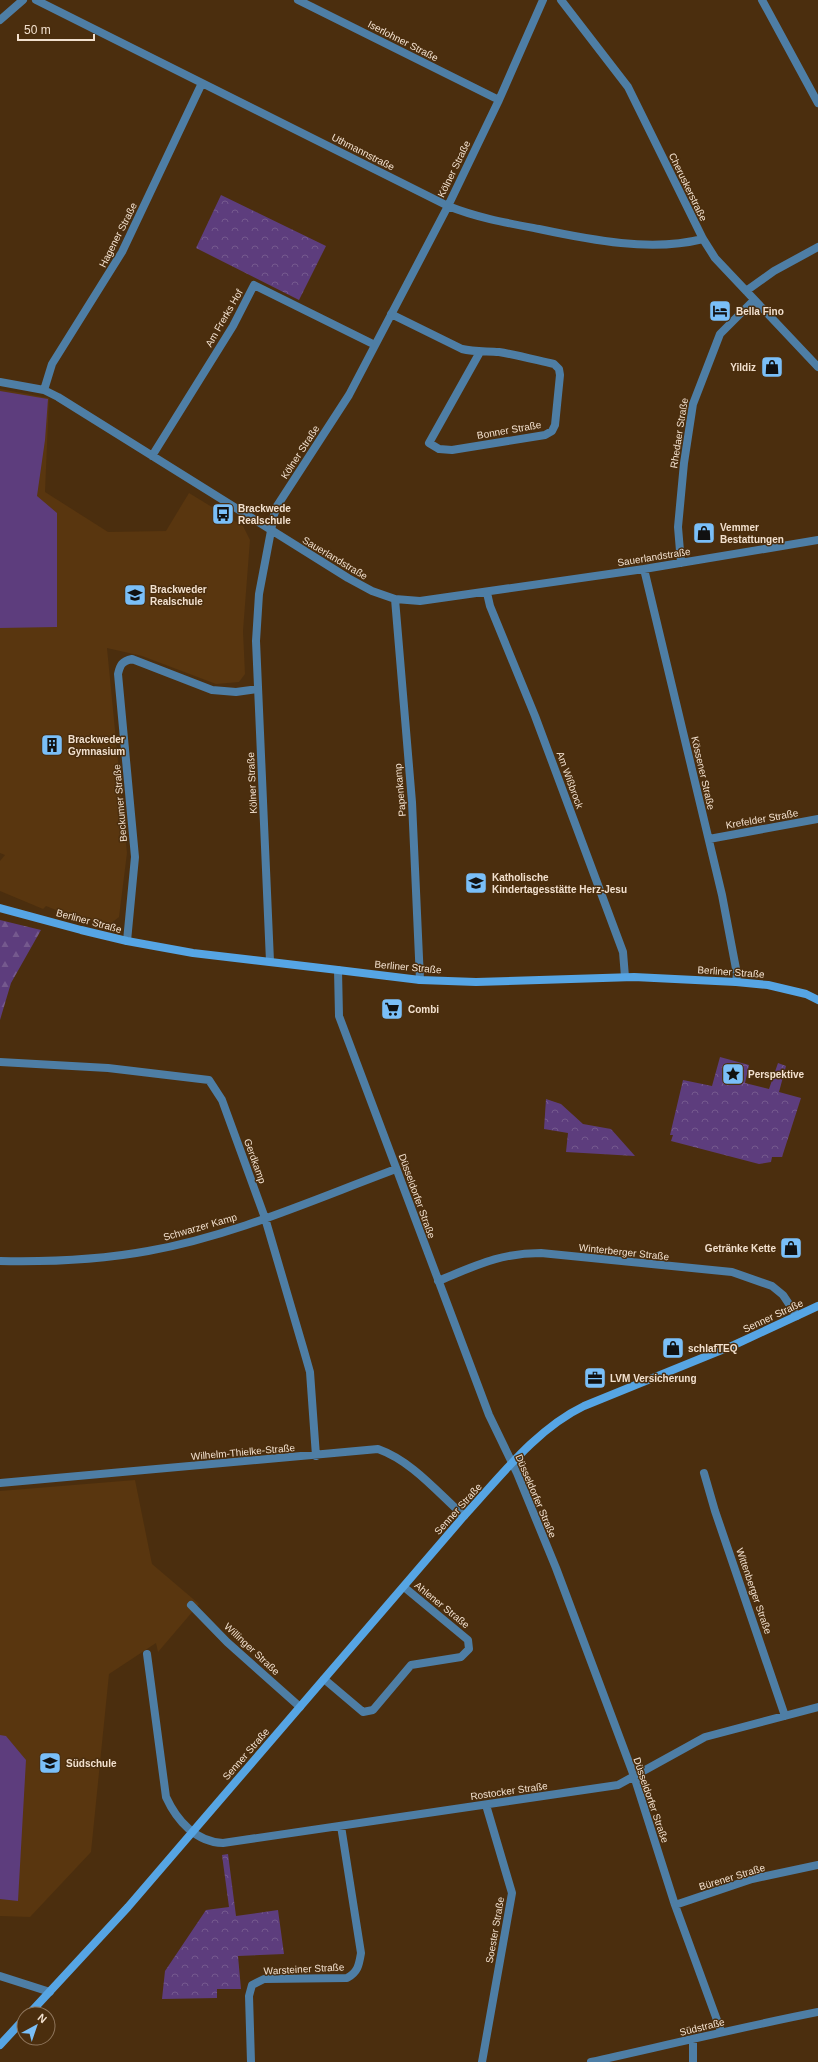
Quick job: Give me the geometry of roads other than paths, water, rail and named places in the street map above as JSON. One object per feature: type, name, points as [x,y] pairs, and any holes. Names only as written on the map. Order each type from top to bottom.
[{"type":"street","points":[[0,20],[23,0]]},
{"type":"street","name":"Uthmannstraße","points":[[36,0],[448,206],[476,217],[604,242],[683,243],[703,239]]},
{"type":"street","name":"Iserlohner Straße","points":[[298,0],[499,100]]},
{"type":"street","name":"Kölner Straße","points":[[270,961],[258,689],[257,614],[274,515],[283,496],[349,395],[448,206],[499,100],[543,0]]},
{"type":"street","name":"Cheruskerstraße","points":[[562,0],[625,83],[703,239],[722,266],[818,367]]},
{"type":"street","points":[[762,0],[818,103]]},
{"type":"street","name":"Hagener Straße","points":[[44,390],[52,364],[122,252],[202,83]]},
{"type":"street","points":[[746,292],[774,271],[818,247]]},
{"type":"street","name":"Am Frerks Hof","points":[[152,456],[233,326],[254,285],[375,345]]},
{"type":"street","name":"Rhedaer Straße","points":[[681,563],[678,527],[685,455],[693,404],[720,334],[754,300]]},
{"type":"street","name":"Bonner Straße","points":[[391,314],[452,345],[472,352],[480,352],[499,352],[554,364],[559,369],[554,425],[552,431],[545,435],[452,450],[439,449],[429,444],[480,352]]},
{"type":"street","name":"Sauerlandstraße","points":[[0,382],[44,390],[348,578],[372,591],[394,599],[420,601],[487,593],[818,540]]},
{"type":"street","name":"Kössener Straße","points":[[644,569],[722,895],[737,974],[736,982]]},
{"type":"street","name":"Am Wißbrock","points":[[487,593],[490,606],[535,716],[623,952],[625,977]]},
{"type":"street","name":"Papenkamp","points":[[394,599],[412,802],[420,980]]},
{"type":"street","name":"Beckumer Straße","points":[[127,941],[135,857],[118,674],[120,665],[126,660],[132,659],[212,690],[236,692],[258,689]]},
{"type":"street","name":"Krefelder Straße","points":[[709,839],[818,819]]},
{"type":"street","name":"Berliner Straße","points":[[0,908],[127,941],[192,953],[270,961],[420,980],[476,982],[625,977],[736,982],[768,985],[806,994],[818,1000]]},
{"type":"street","name":"Düsseldorfer Straße","points":[[338,970],[339,1016],[488,1416],[513,1463],[556,1568],[634,1776],[676,1905],[721,2032]]},
{"type":"street","name":"Gerdkamp","points":[[0,1062],[108,1068],[209,1080],[222,1100],[265,1218],[310,1372],[316,1456]]},
{"type":"street","name":"Schwarzer Kamp","points":[[0,1261],[38,1262],[96,1259],[149,1251],[201,1239],[265,1218],[396,1169]]},
{"type":"street","name":"Winterberger Straße","points":[[438,1281],[495,1258],[518,1253],[541,1253],[732,1272],[772,1286],[783,1295],[796,1316]]},
{"type":"street","name":"Senner Straße","points":[[37,2006],[128,1906],[464,1516],[513,1463],[547,1431],[572,1411],[734,1345],[818,1306]]},
{"type":"street","name":"Wilhelm-Thielke-Straße","points":[[0,1483],[316,1456],[378,1449],[393,1454],[464,1516]]},
{"type":"street","name":"Wittenberger Straße","points":[[704,1472],[715,1511],[785,1716]]},
{"type":"street","name":"Ahlener Straße","points":[[324,1679],[363,1712],[373,1710],[411,1665],[461,1657],[468,1649],[468,1640],[404,1587]]},
{"type":"street","name":"Willinger Straße","points":[[191,1605],[227,1642],[300,1707]]},
{"type":"street","points":[[147,1654],[166,1797],[173,1812],[192,1832]]},
{"type":"street","name":"Rostocker Straße","points":[[192,1832],[211,1843],[223,1843],[618,1785],[705,1737],[818,1707]]},
{"type":"street","name":"Soester Straße","points":[[482,2062],[512,1893],[486,1805]]},
{"type":"street","name":"Warsteiner Straße","points":[[251,2062],[248,1996],[252,1985],[264,1980],[347,1978],[354,1974],[358,1968],[361,1953],[341,1826]]},
{"type":"street","name":"Bürener Straße","points":[[676,1905],[752,1879],[818,1865]]},
{"type":"street","points":[[0,1976],[50,1992]]},
{"type":"street","name":"Südstraße","points":[[592,2062],[693,2040],[721,2032],[818,2012]]},
{"type":"street","points":[[0,2045],[16,2028]]},
{"type":"street","points":[[692,2062],[694,2056],[693,2040]]},
{"type":"place","name":"Bella Fino","points":[[720,311]]},
{"type":"place","name":"Yildiz","points":[[772,367]]},
{"type":"place","name":"Brackwede Realschule","points":[[223,514]]},
{"type":"place","name":"Vemmer Bestattungen","points":[[704,533]]},
{"type":"place","name":"Brackweder Realschule","points":[[135,595]]},
{"type":"place","name":"Brackweder Gymnasium","points":[[52,745]]},
{"type":"place","name":"Katholische Kindertagesstätte Herz-Jesu","points":[[476,883]]},
{"type":"place","name":"Combi","points":[[392,1009]]},
{"type":"place","name":"Perspektive","points":[[733,1074]]},
{"type":"place","name":"Getränke Kette","points":[[791,1248]]},
{"type":"place","name":"schlafTEQ","points":[[673,1348]]},
{"type":"place","name":"LVM Versicherung","points":[[595,1378]]},
{"type":"place","name":"Südschule","points":[[50,1763]]}]
